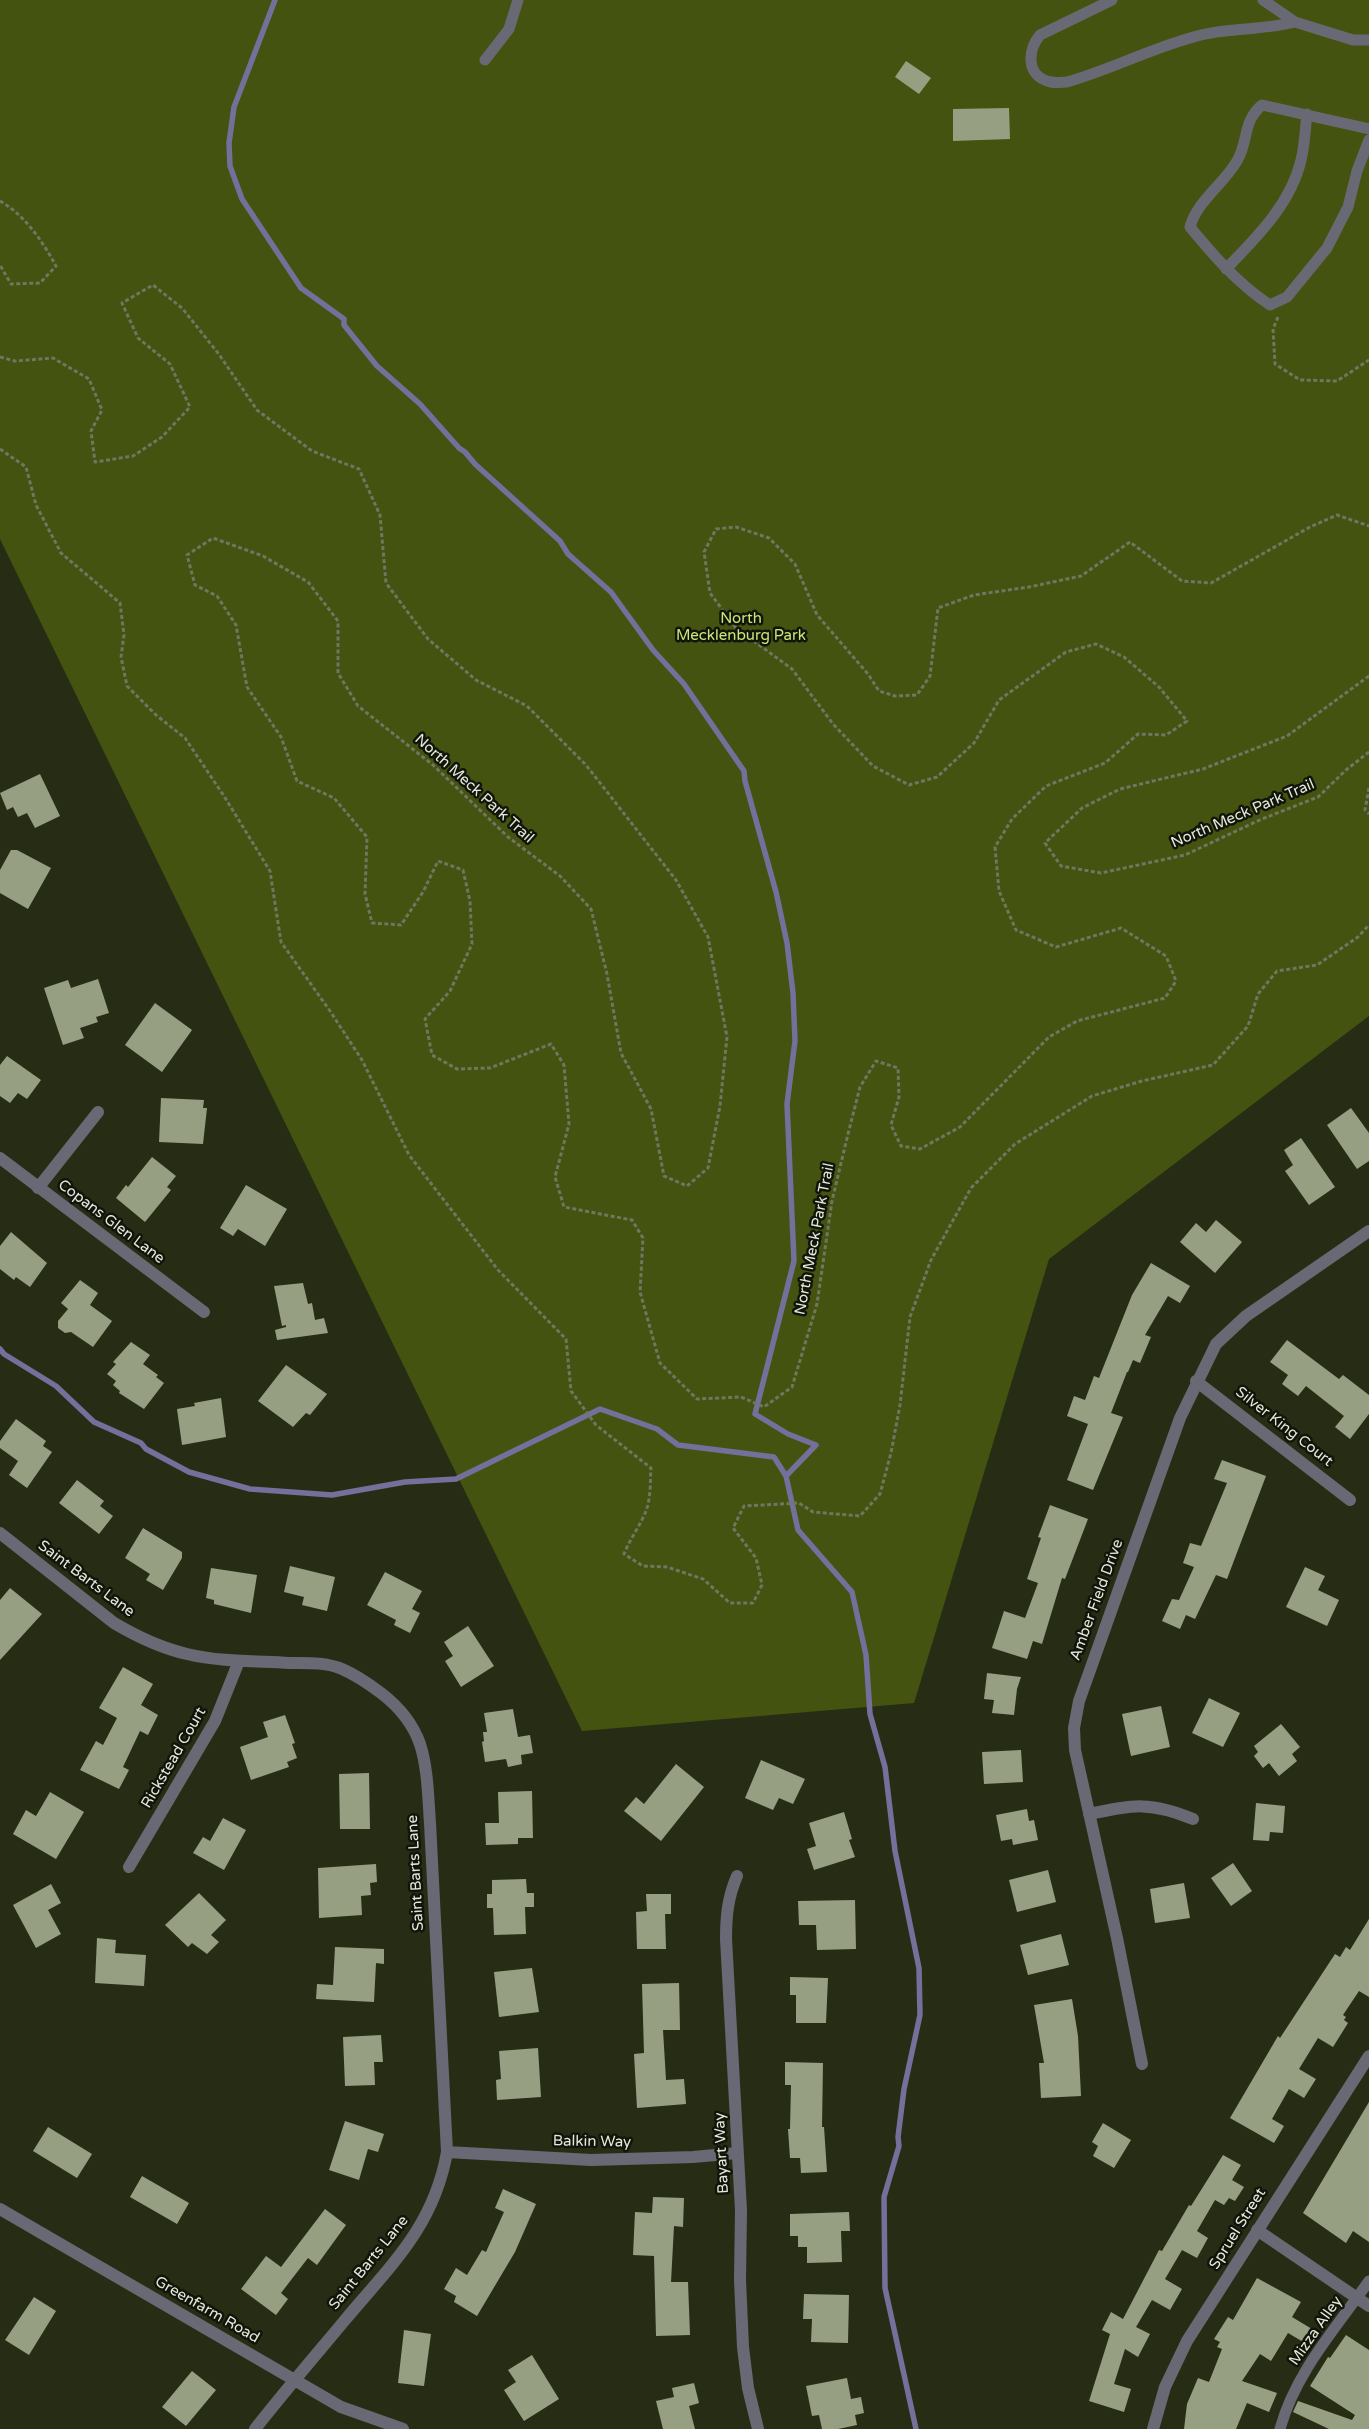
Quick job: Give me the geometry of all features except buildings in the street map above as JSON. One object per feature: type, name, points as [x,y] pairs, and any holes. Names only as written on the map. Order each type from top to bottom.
[{"type":"street","points":[[38,1188],[98,1112]]},
{"type":"street","name":"Copans Glen Lane","points":[[0,1158],[204,1312]]},
{"type":"street","name":"Amber Field Drive","points":[[1142,2064],[1117,1938],[1075,1750],[1074,1728],[1079,1701],[1180,1418],[1196,1381],[1216,1344],[1226,1332],[1369,1231]]},
{"type":"street","name":"Silver King Court","points":[[1196,1381],[1350,1500]]},
{"type":"street","name":"Saint Barts Lane","points":[[0,1533],[114,1623],[133,1634],[187,1654],[239,1661],[322,1664],[342,1669],[356,1676],[390,1701],[408,1720],[420,1743],[426,1773],[429,1815],[446,2152],[442,2176],[421,2225],[397,2258],[255,2429]]},
{"type":"street","name":"Rickstead Court","points":[[129,1868],[216,1721],[239,1661]]},
{"type":"street","points":[[1089,1814],[1142,1805],[1160,1807],[1193,1819]]},
{"type":"street","name":"Bayart Way","points":[[737,1876],[726,1909],[726,1939],[741,2210],[740,2280],[743,2348],[748,2388],[758,2429]]},
{"type":"street","name":"Spruel Street","points":[[1153,2429],[1165,2387],[1187,2341],[1369,2056]]},
{"type":"street","name":"Balkin Way","points":[[446,2152],[592,2160],[693,2157],[737,2153]]},
{"type":"street","name":"Greenfarm Road","points":[[0,2210],[341,2407],[403,2429]]},
{"type":"street","points":[[1257,2230],[1369,2306]]},
{"type":"lane","points":[[485,60],[509,29],[518,0]]},
{"type":"lane","points":[[1112,0],[1040,35],[1032,45],[1030,61],[1035,73],[1051,82],[1068,82],[1191,37],[1238,30],[1273,28],[1295,22]]},
{"type":"lane","points":[[1263,0],[1295,22],[1353,40],[1369,40]]},
{"type":"lane","points":[[1369,128],[1262,105],[1252,114],[1238,159],[1224,181],[1194,213],[1190,227],[1226,269],[1252,294],[1270,305],[1287,297],[1308,274],[1331,240],[1348,207],[1357,170],[1369,140]]},
{"type":"lane","points":[[1226,269],[1274,215],[1289,192],[1301,160],[1307,114]]},
{"type":"lane","name":"Mizza Alley","points":[[1280,2429],[1284,2415],[1307,2366],[1369,2281]]},
{"type":"path","points":[[0,201],[9,206],[42,240],[56,266],[40,283],[11,284],[0,265]]},
{"type":"path","name":"North Meck Park Trail","points":[[0,357],[15,361],[53,358],[88,379],[102,410],[91,431],[95,462],[133,456],[162,437],[190,407],[170,364],[138,338],[122,303],[152,285],[175,302],[218,352],[257,410],[312,451],[358,469],[380,515],[386,583],[428,639],[476,680],[527,706],[586,765],[676,880],[708,937],[727,1037],[720,1106],[708,1168],[687,1186],[664,1176],[651,1109],[620,1053],[607,974],[591,909],[560,876],[508,837],[433,765],[358,706],[338,672],[338,621],[308,582],[263,556],[213,538],[187,555],[195,585],[216,596],[236,625],[247,687],[280,737],[297,781],[334,798],[367,837],[365,894],[372,923],[401,925],[423,892],[438,861],[463,870],[470,901],[472,944],[450,990],[425,1019],[432,1055],[457,1069],[490,1068],[551,1044],[564,1065],[569,1124],[555,1177],[564,1207],[632,1220],[643,1238],[640,1292],[660,1363],[697,1399],[741,1396],[764,1407],[792,1387],[817,1304],[832,1201],[860,1087],[876,1061],[898,1068],[899,1097],[891,1125],[901,1146],[920,1150],[960,1126],[1049,1037],[1076,1021],[1165,998],[1176,981],[1166,956],[1121,928],[1056,947],[1016,930],[999,891],[995,847],[1012,819],[1046,786],[1105,763],[1138,734],[1166,735],[1187,721],[1159,687],[1124,657],[1096,644],[1066,652],[1014,688],[999,700],[974,742],[937,776],[909,785],[873,766],[833,724],[792,669],[736,628],[710,593],[704,552],[716,529],[736,527],[769,538],[795,564],[817,615],[868,674],[879,690],[902,696],[917,695],[930,676],[938,608],[974,595],[1030,588],[1081,576],[1130,542],[1182,581],[1212,583],[1310,527],[1337,515],[1369,526]]},
{"type":"path","points":[[1287,297],[1273,329],[1275,364],[1300,380],[1337,381],[1369,360]]},
{"type":"path","points":[[0,449],[26,466],[36,505],[61,553],[120,603],[124,635],[121,657],[127,686],[156,715],[185,738],[224,796],[270,871],[280,942],[330,1011],[362,1060],[409,1155],[498,1270],[566,1339],[571,1390],[596,1425],[651,1468],[650,1491],[646,1512],[632,1535],[624,1554],[643,1566],[668,1567],[703,1579],[730,1603],[753,1603],[762,1585],[756,1558],[733,1528],[744,1506],[799,1503],[813,1512],[860,1516],[880,1494],[900,1405],[910,1316],[931,1260],[971,1188],[1015,1144],[1092,1096],[1142,1081],[1213,1065],[1248,1026],[1258,994],[1277,971],[1317,965],[1358,937],[1369,925]]},
{"type":"path","name":"North Meck Park Trail","points":[[1369,676],[1287,736],[1203,769],[1120,789],[1082,808],[1045,843],[1061,866],[1101,873],[1185,855],[1262,819],[1318,798],[1346,770],[1369,752]]},
{"type":"path","points":[[1369,788],[1365,810],[1369,814]]},
{"type":"green space","name":"North Mecklenburg Park","points":[[0,0],[1369,0],[1369,1016],[1049,1259],[914,1703],[582,1731],[0,539]]},
{"type":"waterway","points":[[275,0],[234,107],[229,143],[230,166],[242,199],[301,288],[344,319],[344,325],[377,366],[420,404],[475,464],[560,541],[568,554],[611,592],[653,650],[684,684],[744,771],[745,781],[776,892],[787,943],[793,993],[795,1041],[787,1104],[794,1261],[755,1414],[788,1434],[816,1445],[786,1476]]},
{"type":"waterway","points":[[0,1349],[4,1354],[56,1386],[94,1422],[141,1443],[146,1449],[189,1472],[250,1489],[332,1495],[405,1482],[456,1479],[600,1409],[657,1429],[678,1445],[774,1457],[786,1476],[798,1530],[852,1592],[866,1655],[870,1714],[885,1767],[895,1851],[919,1968],[920,2015],[904,2089],[898,2137],[899,2146],[884,2197],[885,2288],[916,2429]]}]
